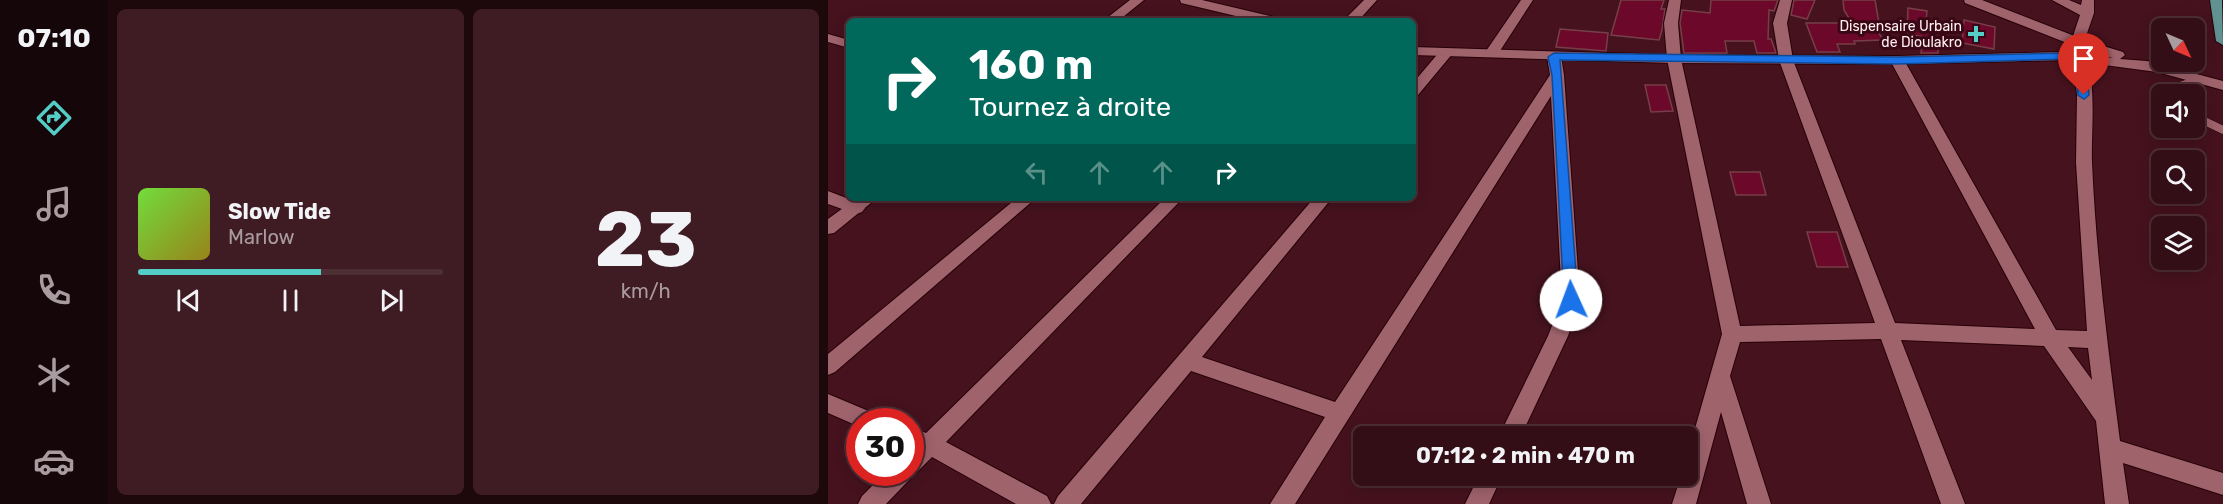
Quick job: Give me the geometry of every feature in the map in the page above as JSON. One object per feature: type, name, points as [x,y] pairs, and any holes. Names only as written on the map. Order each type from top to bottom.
[{"type":"main road","points":[[2219,3],[2223,41]]},
{"type":"street","points":[[1114,18],[1138,0]]},
{"type":"street","points":[[1186,0],[1243,18]]},
{"type":"street","points":[[1353,18],[1371,0]]},
{"type":"street","points":[[1491,54],[1527,0]]},
{"type":"street","points":[[1676,0],[1671,23],[1674,59],[1732,334],[1684,504]]},
{"type":"street","points":[[1786,0],[1780,23],[1786,60],[1953,504]]},
{"type":"street","points":[[1970,0],[2078,50],[2223,86]]},
{"type":"street","points":[[2058,0],[2088,6],[2078,50],[2084,95],[2084,163],[2097,340],[2117,504]]},
{"type":"street","points":[[828,38],[846,43]]},
{"type":"street","points":[[1416,51],[1491,54],[1555,66],[1674,59],[1897,60],[2078,50]]},
{"type":"street","points":[[1416,88],[1446,53]]},
{"type":"street","points":[[1897,60],[2050,338],[2106,419]]},
{"type":"street","points":[[1282,504],[1555,66]]},
{"type":"street","points":[[1515,426],[1558,336],[1571,300],[1555,66]]},
{"type":"street","points":[[828,197],[846,200]]},
{"type":"street","points":[[828,366],[1024,201]]},
{"type":"street","points":[[924,437],[1172,201]]},
{"type":"street","points":[[1066,504],[1321,201]]},
{"type":"street","points":[[828,228],[863,203]]},
{"type":"street","points":[[1732,334],[1888,331],[2097,340]]},
{"type":"street","points":[[1187,361],[1340,413]]},
{"type":"street","points":[[1721,378],[1759,504]]},
{"type":"street","points":[[828,403],[846,411]]},
{"type":"street","points":[[924,443],[1040,504]]},
{"type":"street","points":[[2112,449],[2223,484]]},
{"type":"street","points":[[870,504],[888,486]]},
{"type":"street","points":[[1477,504],[1486,486]]},
{"type":"lane","points":[[2185,84],[2199,79]]},
{"type":"lane","points":[[2205,121],[2223,130]]},
{"type":"building","points":[[1621,0],[1664,0],[1661,9],[1665,9],[1659,40],[1611,35]]},
{"type":"building","points":[[1711,0],[1778,0],[1774,11],[1769,10],[1768,39],[1771,39],[1776,53],[1757,53],[1754,41],[1725,41],[1727,53],[1684,53],[1680,23],[1682,10],[1710,13]]},
{"type":"building","points":[[1794,0],[1815,0],[1807,19],[1791,15]]},
{"type":"building","points":[[1843,0],[1875,0],[1880,29],[1876,28],[1883,40],[1837,44],[1840,52],[1817,52],[1806,23],[1852,23],[1844,10]]},
{"type":"building","points":[[1908,8],[1927,11],[1926,21],[1931,22],[1931,38],[1907,34]]},
{"type":"building","points":[[1964,20],[1995,27],[1994,49],[1962,43]]},
{"type":"building","points":[[1560,29],[1608,33],[1606,51],[1556,47]]},
{"type":"building","points":[[1923,37],[1939,41],[1938,53],[1921,53]]},
{"type":"building","points":[[1645,85],[1666,85],[1673,111],[1651,112]]},
{"type":"building","points":[[1730,172],[1760,172],[1766,195],[1736,195]]},
{"type":"building","points":[[1807,232],[1837,232],[1848,267],[1817,267]]},
{"type":"place","name":"Dispensaire Urbain de Dioulakro","points":[[1976,34]]},
{"type":"route","points":[[1571,300],[1570,256],[1554,57],[1897,60],[2067,56],[2080,60],[2084,95]]}]
